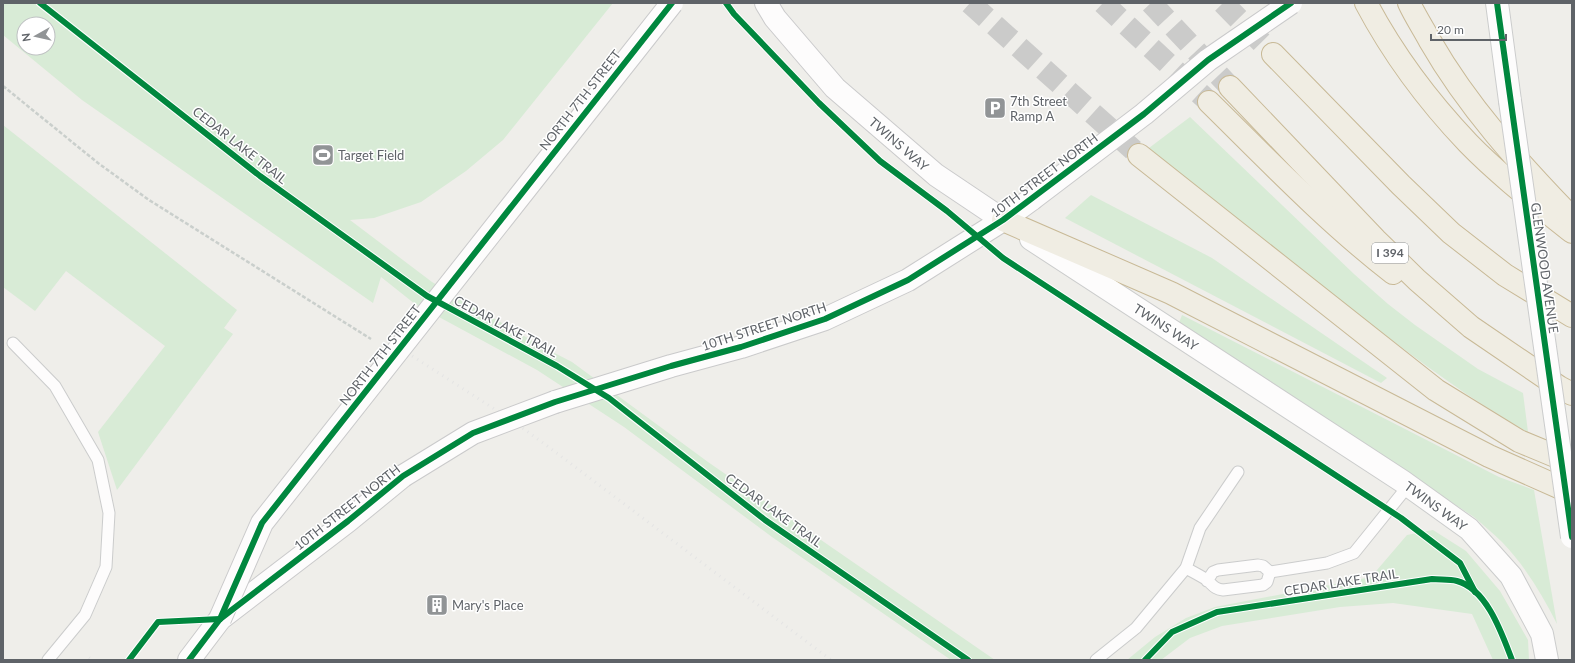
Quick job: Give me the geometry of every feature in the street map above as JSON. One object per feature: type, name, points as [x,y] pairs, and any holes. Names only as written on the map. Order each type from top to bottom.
[{"type":"highway","points":[[1366,3],[1379,28],[1425,95],[1449,122],[1469,144],[1503,176],[1572,232]]},
{"type":"highway","points":[[1409,3],[1443,64],[1484,121],[1538,182],[1572,217]]},
{"type":"highway","points":[[1273,54],[1396,180],[1451,232],[1505,275],[1572,316]]},
{"type":"highway","name":"I 394","points":[[1230,86],[1376,240],[1417,280],[1471,327],[1559,387],[1572,394]]},
{"type":"highway","points":[[1209,102],[1286,178],[1366,252],[1416,292],[1471,327]]},
{"type":"highway","points":[[1139,155],[1436,390],[1519,441],[1572,463]]},
{"type":"highway","points":[[1003,220],[1171,293],[1489,456],[1572,493]]},
{"type":"main road","name":"NORTH 7TH STREET","points":[[189,660],[220,619],[262,523],[672,3]]},
{"type":"main road","name":"TWINS WAY","points":[[766,3],[775,18],[834,88],[936,175],[1408,486],[1469,529],[1510,576],[1542,634],[1546,660]]},
{"type":"main road","name":"10TH STREET NORTH","points":[[220,619],[348,521],[403,476],[473,433],[555,402],[670,366],[741,347],[825,319],[908,280],[1003,220],[1144,114],[1208,60],[1291,3]]},
{"type":"main road","name":"GLENWOOD AVENUE","points":[[1497,3],[1572,537]]},
{"type":"lane","points":[[13,343],[55,386],[98,460],[109,513],[106,567],[84,615],[48,660]]},
{"type":"lane","points":[[1096,660],[1136,628],[1186,568],[1200,528],[1238,472]]},
{"type":"lane","points":[[1208,581],[1213,572],[1223,569],[1258,565],[1263,566],[1270,572],[1327,563],[1354,553],[1408,486]]},
{"type":"lane","points":[[1186,568],[1208,581],[1212,587],[1217,590],[1263,585],[1267,582],[1270,572]]},
{"type":"path","points":[[3,86],[98,162],[149,200],[371,338]]},
{"type":"green space","name":"Target Field","points":[[3,3],[613,3],[503,140],[466,171],[421,202],[374,218],[350,220],[432,282],[541,346],[572,362],[708,462],[995,660],[951,660],[772,537],[624,427],[537,370],[415,304],[381,277],[373,303],[82,100],[29,56],[56,56],[56,16],[16,16],[16,46],[3,35]]},
{"type":"green space","points":[[1190,117],[1354,274],[1388,304],[1415,325],[1478,369],[1523,393],[1528,432],[1487,408],[1409,353],[1315,281],[1149,148]]},
{"type":"green space","points":[[3,125],[237,310],[224,328],[233,334],[117,490],[98,432],[165,346],[66,271],[35,311],[3,287]]},
{"type":"green space","points":[[1091,195],[1212,258],[1387,378],[1381,383],[1065,218]]},
{"type":"green space","points":[[1182,315],[1499,477],[1534,490],[1557,624],[1526,571],[1502,542],[1474,517],[1179,323]]},
{"type":"green space","points":[[1433,530],[1466,551],[1500,591],[1528,640],[1529,660],[1493,660],[1472,614],[1393,603],[1340,607],[1222,626],[1190,638],[1161,660],[1127,660],[1155,637],[1186,618],[1215,607],[1371,577],[1407,535]]},
{"type":"tunnel","points":[[970,3],[1139,155]]},
{"type":"tunnel","points":[[1103,3],[1209,102]]},
{"type":"tunnel","points":[[1151,3],[1230,87]]},
{"type":"tunnel","points":[[1223,3],[1273,54]]},
{"type":"railway","points":[[392,343],[513,421],[831,660]]},
{"type":"cycle path","name":"CEDAR LAKE TRAIL","points":[[40,3],[260,176],[427,296],[557,366],[609,398],[765,520],[968,660]]},
{"type":"cycle path","points":[[189,660],[220,619],[262,523],[672,3]]},
{"type":"cycle path","points":[[726,3],[734,14],[819,103],[880,161],[947,211],[1003,258],[1401,518],[1460,563],[1475,592]]},
{"type":"cycle path","points":[[220,619],[348,521],[403,476],[473,433],[555,402],[671,366],[741,347],[825,319],[908,280],[1003,220],[1144,114],[1208,60],[1291,3]]},
{"type":"cycle path","points":[[1497,3],[1572,537]]},
{"type":"cycle path","name":"CEDAR LAKE TRAIL","points":[[1145,660],[1172,632],[1217,612],[1432,579],[1457,581],[1468,586],[1477,593],[1492,614],[1512,660]]},
{"type":"cycle path","points":[[129,660],[158,622],[220,619]]},
{"type":"place","name":"7th Street Ramp A","points":[[995,108]]},
{"type":"place","name":"Target Field","points":[[323,155]]},
{"type":"place","name":"Mary's Place","points":[[437,605]]}]
